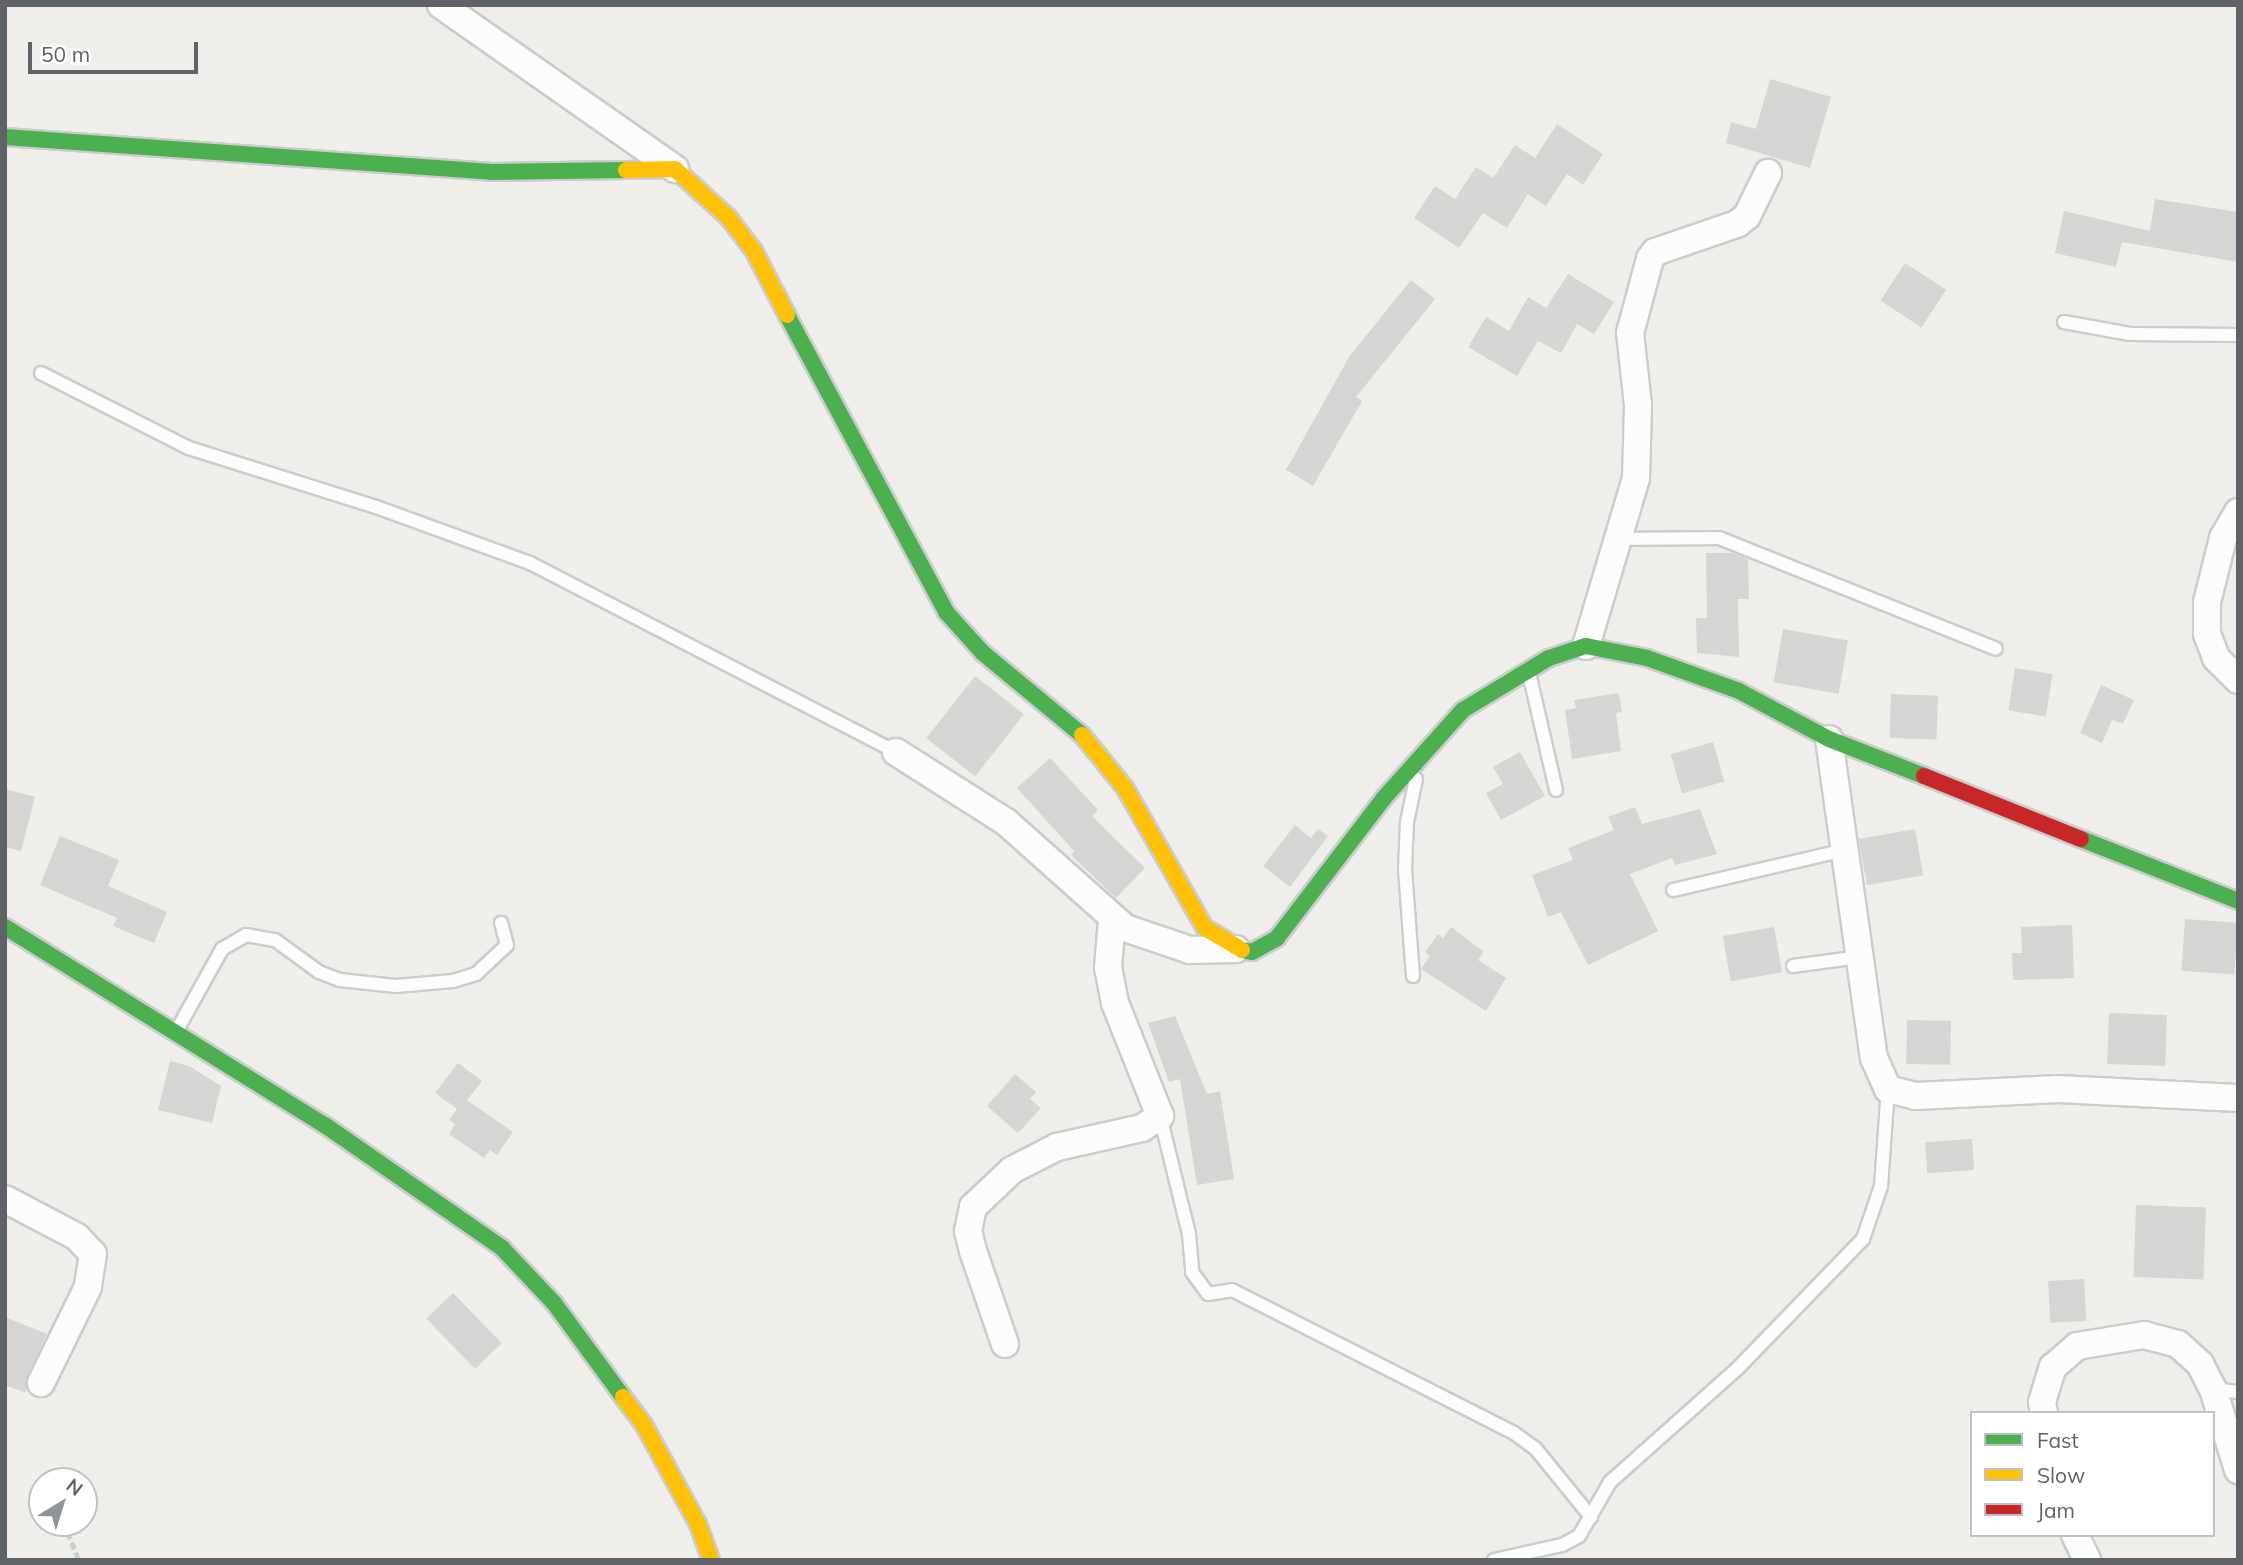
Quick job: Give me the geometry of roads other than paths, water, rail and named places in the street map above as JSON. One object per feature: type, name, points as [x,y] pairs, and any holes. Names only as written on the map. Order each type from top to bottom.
[{"type":"street","points":[[441,5],[675,169],[728,218],[754,251],[851,442],[946,612],[983,653],[1088,740],[1125,788],[1205,929],[1236,949]]},
{"type":"street","points":[[5,136],[492,172],[675,169]]},
{"type":"street","points":[[1586,646],[1636,478],[1639,441],[1630,333],[1650,259],[1655,252],[1737,224],[1747,216],[1768,173]]},
{"type":"street","points":[[2238,512],[2223,538],[2214,568],[2207,623],[2216,658],[2238,680]]},
{"type":"street","points":[[896,752],[1006,822],[1112,919],[1164,945],[1190,950],[1236,949],[1252,952],[1277,938],[1421,754],[1462,710],[1528,670],[1586,646],[1647,658],[1739,691],[1829,739],[2238,901]]},
{"type":"street","points":[[1829,739],[1874,1058],[1888,1089],[1916,1096],[2058,1088],[2238,1098]]},
{"type":"street","points":[[1005,1344],[968,1231],[973,1207],[1012,1170],[1057,1147],[1142,1128],[1160,1116],[1115,1003],[1108,968],[1112,919]]},
{"type":"street","points":[[7,933],[176,1030],[326,1126],[502,1248],[554,1303],[644,1425],[698,1524],[710,1560]]},
{"type":"street","points":[[5,1199],[77,1237],[93,1254],[88,1287],[41,1383]]},
{"type":"street","points":[[2044,1411],[2042,1402],[2053,1367],[2077,1346],[2109,1337],[2144,1335],[2178,1344],[2226,1391],[2238,1470]]},
{"type":"street","points":[[2076,1537],[2087,1560]]},
{"type":"lane","points":[[2064,322],[2130,334],[2238,335]]},
{"type":"lane","points":[[41,373],[189,448],[376,507],[530,563],[896,752]]},
{"type":"lane","points":[[1619,539],[1719,538],[1996,649]]},
{"type":"lane","points":[[1528,670],[1556,790]]},
{"type":"lane","points":[[1413,976],[1405,869],[1407,822],[1421,754]]},
{"type":"lane","points":[[1673,890],[1845,850]]},
{"type":"lane","points":[[176,1030],[222,949],[246,935],[275,940],[319,972],[340,980],[396,986],[453,981],[476,974],[507,945],[501,923]]},
{"type":"lane","points":[[1793,966],[1860,957]]},
{"type":"lane","points":[[1494,1560],[1562,1545],[1579,1536],[1611,1482],[1737,1369],[1863,1239],[1881,1186],[1888,1089]]},
{"type":"lane","points":[[1160,1116],[1189,1234],[1192,1272],[1208,1294],[1232,1290],[1514,1433],[1535,1448],[1591,1517]]}]
